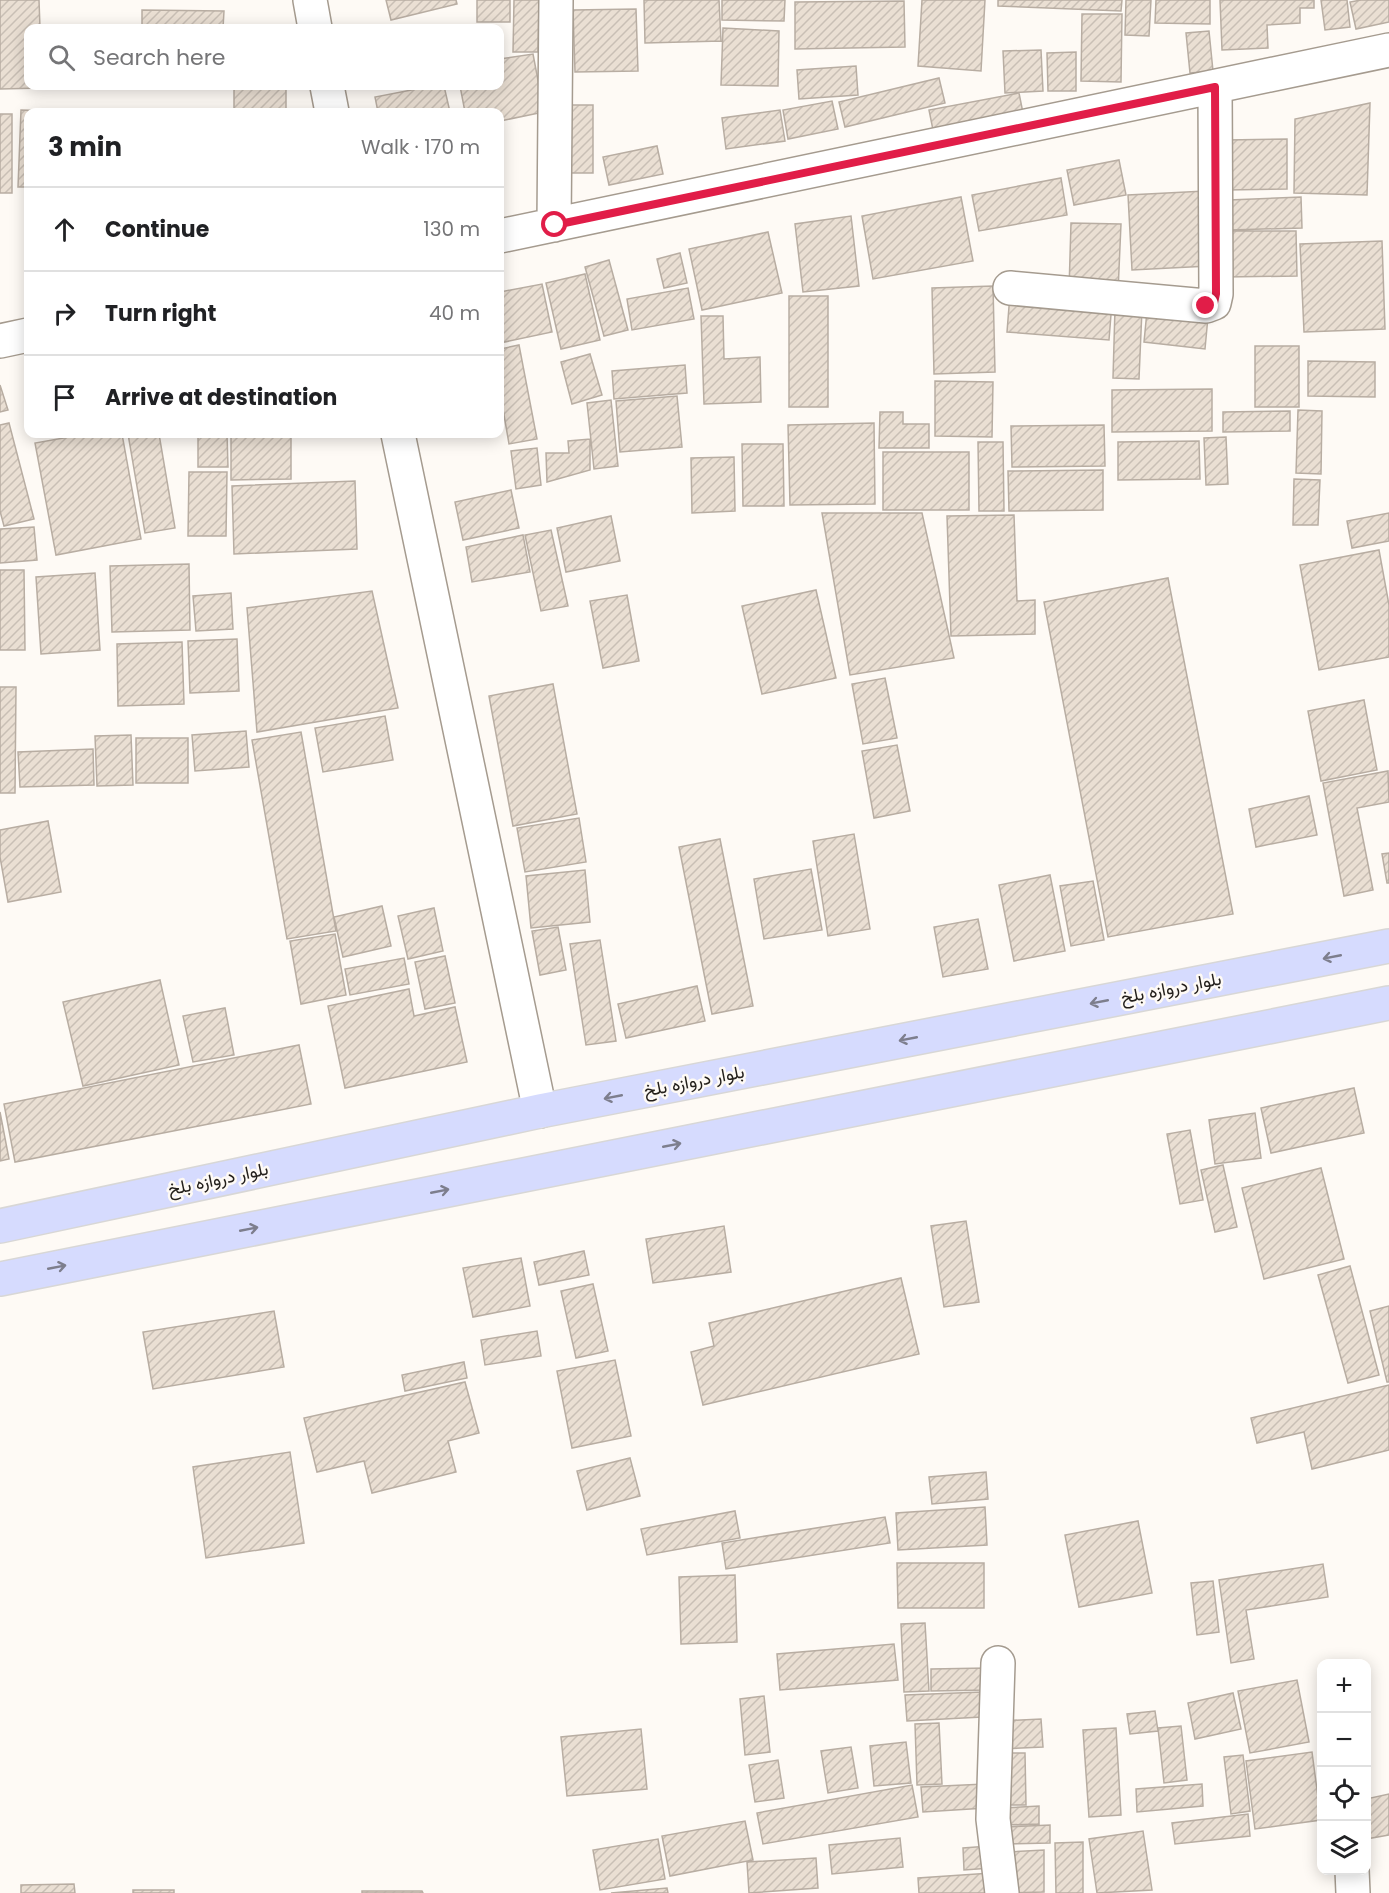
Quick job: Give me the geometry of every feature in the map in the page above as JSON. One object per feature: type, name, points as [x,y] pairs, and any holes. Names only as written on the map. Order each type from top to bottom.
[{"type":"main road","name":"بلوار دروازه بلخ","points":[[0,1226],[540,1111],[1389,946]]},
{"type":"main road","points":[[0,1278],[1389,1003]]},
{"type":"street","points":[[310,0],[314,24]]},
{"type":"street","points":[[555,225],[556,0]]},
{"type":"street","points":[[504,235],[1389,50]]},
{"type":"street","points":[[1010,288],[1206,306],[1214,303],[1216,294],[1215,87]]},
{"type":"street","points":[[328,90],[331,108]]},
{"type":"street","points":[[0,341],[24,336]]},
{"type":"street","points":[[399,438],[540,1111]]},
{"type":"street","points":[[998,1663],[993,1819],[1002,1893]]},
{"type":"street","points":[[1352,1875],[1353,1893]]},
{"type":"building","points":[[0,0],[39,0],[40,24],[24,24],[24,88],[0,89]]},
{"type":"building","points":[[386,0],[456,0],[457,4],[391,20]]},
{"type":"building","points":[[477,0],[510,0],[510,22],[477,22]]},
{"type":"building","points":[[514,0],[539,0],[538,52],[513,52]]},
{"type":"building","points":[[644,0],[719,0],[721,41],[645,43]]},
{"type":"building","points":[[722,0],[785,0],[784,21],[722,20]]},
{"type":"building","points":[[922,0],[985,0],[981,71],[918,66]]},
{"type":"building","points":[[998,0],[1122,0],[1121,11],[998,6]]},
{"type":"building","points":[[1126,0],[1151,0],[1149,36],[1125,35]]},
{"type":"building","points":[[1156,0],[1210,0],[1210,24],[1155,23]]},
{"type":"building","points":[[1220,0],[1314,0],[1314,8],[1300,8],[1300,23],[1267,25],[1268,48],[1222,50]]},
{"type":"building","points":[[1321,0],[1347,0],[1350,27],[1325,30]]},
{"type":"building","points":[[1389,0],[1389,22],[1356,29],[1350,2]]},
{"type":"building","points":[[904,1],[905,47],[795,49],[795,2]]},
{"type":"building","points":[[636,9],[638,71],[575,72],[573,10]]},
{"type":"building","points":[[142,10],[224,11],[223,24],[142,24]]},
{"type":"building","points":[[1082,14],[1122,14],[1121,82],[1081,81]]},
{"type":"building","points":[[723,28],[779,31],[778,86],[721,85]]},
{"type":"building","points":[[1209,31],[1213,71],[1190,73],[1186,33]]},
{"type":"building","points":[[1041,50],[1043,91],[1005,93],[1003,51]]},
{"type":"building","points":[[1076,52],[1076,91],[1048,91],[1047,53]]},
{"type":"building","points":[[533,54],[544,112],[504,120],[504,108],[464,108],[461,90],[504,90],[504,58]]},
{"type":"building","points":[[856,66],[858,95],[799,99],[797,70]]},
{"type":"building","points":[[939,78],[945,103],[845,127],[839,102]]},
{"type":"building","points":[[234,90],[286,90],[286,108],[234,108]]},
{"type":"building","points":[[411,90],[445,90],[449,108],[377,108],[375,97]]},
{"type":"building","points":[[1019,93],[1023,113],[933,130],[929,110]]},
{"type":"building","points":[[832,101],[838,129],[788,139],[783,110]]},
{"type":"building","points":[[1370,103],[1367,195],[1294,193],[1295,119]]},
{"type":"building","points":[[570,105],[593,105],[593,173],[569,173]]},
{"type":"building","points":[[21,110],[24,110],[24,187],[18,187]]},
{"type":"building","points":[[780,110],[785,141],[726,149],[722,118]]},
{"type":"building","points":[[0,114],[12,114],[12,193],[0,193]]},
{"type":"building","points":[[1287,139],[1287,189],[1226,190],[1226,140]]},
{"type":"building","points":[[657,146],[663,174],[609,185],[603,157]]},
{"type":"building","points":[[1119,160],[1126,195],[1074,205],[1067,170]]},
{"type":"building","points":[[1061,178],[1067,215],[979,231],[972,195]]},
{"type":"building","points":[[1205,191],[1209,266],[1132,270],[1128,195]]},
{"type":"building","points":[[961,197],[973,261],[873,279],[862,216]]},
{"type":"building","points":[[1301,197],[1302,228],[1229,230],[1229,200]]},
{"type":"building","points":[[851,216],[859,286],[803,292],[795,224]]},
{"type":"building","points":[[1071,223],[1121,224],[1118,292],[1069,290]]},
{"type":"building","points":[[1226,231],[1296,231],[1297,276],[1226,277]]},
{"type":"building","points":[[768,232],[782,293],[702,310],[689,249]]},
{"type":"building","points":[[1382,241],[1385,329],[1304,332],[1300,244]]},
{"type":"building","points":[[680,253],[687,283],[664,288],[657,259]]},
{"type":"building","points":[[609,260],[628,330],[604,336],[585,267]]},
{"type":"building","points":[[585,274],[600,340],[561,349],[546,283]]},
{"type":"building","points":[[542,284],[552,332],[504,342],[504,291]]},
{"type":"building","points":[[993,286],[995,372],[934,374],[932,288]]},
{"type":"building","points":[[688,288],[694,319],[632,330],[627,299]]},
{"type":"building","points":[[1010,294],[1112,302],[1109,340],[1007,332]]},
{"type":"building","points":[[789,296],[828,296],[828,407],[789,407]]},
{"type":"building","points":[[1115,308],[1142,309],[1139,379],[1113,378]]},
{"type":"building","points":[[1147,311],[1208,317],[1205,349],[1144,342]]},
{"type":"building","points":[[701,316],[723,316],[724,359],[760,357],[761,402],[704,404]]},
{"type":"building","points":[[519,345],[537,439],[509,444],[504,415],[504,348]]},
{"type":"building","points":[[1255,346],[1299,346],[1299,407],[1255,407]]},
{"type":"building","points":[[590,354],[602,395],[572,404],[561,362]]},
{"type":"building","points":[[1308,361],[1375,362],[1375,397],[1308,396]]},
{"type":"building","points":[[685,365],[687,393],[614,399],[612,371]]},
{"type":"building","points":[[935,381],[993,382],[992,437],[935,436]]},
{"type":"building","points":[[0,385],[8,410],[0,412]]},
{"type":"building","points":[[1212,389],[1212,431],[1112,432],[1112,390]]},
{"type":"building","points":[[677,396],[682,447],[620,452],[616,401]]},
{"type":"building","points":[[611,400],[618,466],[594,469],[587,403]]},
{"type":"building","points":[[1298,410],[1322,411],[1321,474],[1296,473]]},
{"type":"building","points":[[1290,411],[1290,431],[1223,432],[1223,412]]},
{"type":"building","points":[[880,412],[903,412],[903,424],[929,424],[929,448],[879,448]]},
{"type":"building","points":[[9,423],[34,519],[4,526],[0,511],[0,425]]},
{"type":"building","points":[[874,423],[875,504],[790,505],[788,425]]},
{"type":"building","points":[[1104,425],[1105,466],[1012,467],[1011,426]]},
{"type":"building","points":[[1226,437],[1228,484],[1206,485],[1204,438]]},
{"type":"building","points":[[63,438],[123,438],[141,539],[56,555],[35,443]]},
{"type":"building","points":[[129,438],[160,438],[175,528],[145,533]]},
{"type":"building","points":[[198,438],[227,438],[228,467],[198,467]]},
{"type":"building","points":[[231,438],[291,438],[291,479],[231,480]]},
{"type":"building","points":[[590,439],[590,470],[547,482],[546,453],[569,453],[568,441]]},
{"type":"building","points":[[1199,441],[1200,479],[1118,480],[1118,442]]},
{"type":"building","points":[[978,442],[1003,442],[1004,511],[979,511]]},
{"type":"building","points":[[742,444],[783,444],[784,506],[743,506]]},
{"type":"building","points":[[537,448],[541,485],[516,489],[511,451]]},
{"type":"building","points":[[883,452],[969,452],[969,510],[883,510]]},
{"type":"building","points":[[734,457],[735,511],[692,513],[691,458]]},
{"type":"building","points":[[1103,470],[1103,510],[1009,511],[1008,471]]},
{"type":"building","points":[[189,472],[227,472],[226,536],[188,536]]},
{"type":"building","points":[[1294,479],[1320,480],[1318,525],[1293,525]]},
{"type":"building","points":[[355,481],[357,549],[234,554],[232,486]]},
{"type":"building","points":[[511,490],[519,528],[463,540],[455,502]]},
{"type":"building","points":[[822,513],[922,513],[954,658],[850,675]]},
{"type":"building","points":[[1389,513],[1389,541],[1352,548],[1347,521]]},
{"type":"building","points":[[1014,515],[1017,601],[1035,600],[1035,634],[951,636],[947,516]]},
{"type":"building","points":[[611,516],[620,561],[566,572],[557,528]]},
{"type":"building","points":[[34,527],[37,560],[0,563],[0,529]]},
{"type":"building","points":[[551,530],[568,606],[541,611],[525,535]]},
{"type":"building","points":[[523,535],[530,572],[472,582],[466,547]]},
{"type":"building","points":[[1379,550],[1389,605],[1389,657],[1319,670],[1300,565]]},
{"type":"building","points":[[189,564],[190,630],[112,632],[110,566]]},
{"type":"building","points":[[0,570],[24,570],[25,650],[0,650]]},
{"type":"building","points":[[95,573],[100,650],[41,654],[36,577]]},
{"type":"building","points":[[1168,578],[1233,914],[1108,937],[1044,602]]},
{"type":"building","points":[[816,590],[836,678],[762,694],[742,606]]},
{"type":"building","points":[[372,591],[398,708],[257,732],[247,608]]},
{"type":"building","points":[[231,593],[233,629],[196,631],[193,596]]},
{"type":"building","points":[[627,595],[639,661],[603,668],[590,601]]},
{"type":"building","points":[[237,639],[239,691],[190,693],[188,641]]},
{"type":"building","points":[[182,642],[184,704],[118,706],[117,644]]},
{"type":"building","points":[[885,678],[897,738],[863,744],[852,684]]},
{"type":"building","points":[[553,684],[577,814],[513,826],[489,696]]},
{"type":"building","points":[[0,687],[16,687],[15,793],[0,793]]},
{"type":"building","points":[[1364,700],[1377,770],[1321,781],[1308,711]]},
{"type":"building","points":[[385,716],[393,760],[323,772],[315,728]]},
{"type":"building","points":[[246,731],[249,767],[195,771],[192,735]]},
{"type":"building","points":[[301,732],[336,931],[287,939],[252,740]]},
{"type":"building","points":[[131,735],[133,785],[97,786],[95,736]]},
{"type":"building","points":[[136,738],[188,738],[188,783],[136,783]]},
{"type":"building","points":[[897,745],[910,811],[874,818],[862,751]]},
{"type":"building","points":[[93,749],[94,785],[20,787],[18,752]]},
{"type":"building","points":[[1388,771],[1389,802],[1357,808],[1373,890],[1344,896],[1323,783]]},
{"type":"building","points":[[1309,796],[1317,835],[1256,847],[1249,809]]},
{"type":"building","points":[[579,818],[586,862],[525,872],[517,828]]},
{"type":"building","points":[[48,821],[61,892],[8,902],[0,857],[0,830]]},
{"type":"building","points":[[854,834],[870,929],[828,936],[813,841]]},
{"type":"building","points":[[720,839],[753,1006],[712,1014],[679,847]]},
{"type":"building","points":[[1389,853],[1389,883],[1387,883],[1382,854]]},
{"type":"building","points":[[811,869],[822,930],[764,939],[754,879]]},
{"type":"building","points":[[585,870],[590,922],[531,928],[526,876]]},
{"type":"building","points":[[1050,875],[1065,951],[1014,961],[999,885]]},
{"type":"building","points":[[1093,881],[1104,940],[1071,946],[1060,886]]},
{"type":"building","points":[[382,906],[391,946],[343,957],[334,917]]},
{"type":"building","points":[[434,908],[443,951],[408,959],[398,916]]},
{"type":"building","points":[[978,919],[988,969],[943,977],[934,927]]},
{"type":"building","points":[[558,927],[566,970],[540,975],[532,931]]},
{"type":"building","points":[[335,934],[346,995],[301,1004],[290,941]]},
{"type":"building","points":[[600,940],[616,1041],[586,1045],[570,944]]},
{"type":"building","points":[[445,956],[455,1003],[425,1009],[415,962]]},
{"type":"building","points":[[404,958],[409,984],[350,995],[345,969]]},
{"type":"building","points":[[160,980],[179,1065],[83,1086],[63,1002]]},
{"type":"building","points":[[697,986],[705,1021],[626,1038],[618,1004]]},
{"type":"building","points":[[409,989],[414,1016],[455,1007],[467,1062],[345,1088],[328,1006]]},
{"type":"building","points":[[225,1008],[234,1055],[193,1062],[183,1016]]},
{"type":"building","points":[[299,1045],[311,1104],[15,1162],[4,1104]]},
{"type":"building","points":[[1354,1088],[1364,1133],[1271,1153],[1261,1108]]},
{"type":"building","points":[[0,1112],[9,1159],[0,1161]]},
{"type":"building","points":[[1255,1113],[1261,1158],[1215,1164],[1209,1120]]},
{"type":"building","points":[[1190,1130],[1203,1200],[1180,1204],[1167,1134]]},
{"type":"building","points":[[1223,1165],[1237,1227],[1215,1232],[1201,1170]]},
{"type":"building","points":[[1321,1168],[1344,1259],[1264,1279],[1242,1188]]},
{"type":"building","points":[[966,1221],[979,1302],[944,1307],[931,1226]]},
{"type":"building","points":[[724,1226],[731,1272],[653,1283],[646,1239]]},
{"type":"building","points":[[584,1251],[589,1275],[539,1285],[534,1262]]},
{"type":"building","points":[[521,1258],[530,1306],[473,1317],[463,1268]]},
{"type":"building","points":[[1350,1266],[1379,1375],[1348,1383],[1318,1275]]},
{"type":"building","points":[[901,1278],[919,1354],[703,1405],[691,1352],[714,1346],[709,1323]]},
{"type":"building","points":[[593,1284],[608,1351],[576,1358],[561,1291]]},
{"type":"building","points":[[1389,1306],[1389,1382],[1387,1382],[1370,1311]]},
{"type":"building","points":[[274,1311],[284,1367],[153,1389],[143,1332]]},
{"type":"building","points":[[537,1331],[541,1356],[485,1365],[481,1340]]},
{"type":"building","points":[[615,1360],[631,1436],[572,1448],[557,1371]]},
{"type":"building","points":[[464,1362],[467,1378],[405,1391],[402,1375]]},
{"type":"building","points":[[465,1382],[479,1433],[448,1441],[456,1472],[372,1493],[364,1461],[317,1472],[304,1418]]},
{"type":"building","points":[[1389,1385],[1389,1450],[1312,1469],[1304,1432],[1257,1443],[1251,1418]]},
{"type":"building","points":[[290,1452],[304,1543],[206,1558],[193,1467]]},
{"type":"building","points":[[630,1458],[640,1496],[587,1510],[577,1471]]},
{"type":"building","points":[[986,1472],[988,1499],[932,1504],[929,1477]]},
{"type":"building","points":[[985,1507],[987,1545],[898,1550],[896,1513]]},
{"type":"building","points":[[735,1511],[740,1538],[647,1555],[641,1529]]},
{"type":"building","points":[[885,1517],[890,1543],[726,1569],[722,1543]]},
{"type":"building","points":[[1138,1521],[1152,1593],[1079,1607],[1065,1535]]},
{"type":"building","points":[[897,1563],[984,1563],[984,1608],[898,1608]]},
{"type":"building","points":[[1323,1564],[1328,1597],[1246,1610],[1254,1659],[1231,1663],[1219,1580]]},
{"type":"building","points":[[735,1575],[737,1642],[681,1644],[679,1577]]},
{"type":"building","points":[[1213,1581],[1219,1632],[1197,1635],[1191,1583]]},
{"type":"building","points":[[925,1623],[929,1691],[904,1692],[901,1624]]},
{"type":"building","points":[[894,1644],[898,1680],[780,1690],[777,1654]]},
{"type":"building","points":[[987,1668],[988,1690],[931,1691],[931,1669]]},
{"type":"building","points":[[1297,1680],[1309,1742],[1250,1753],[1238,1691]]},
{"type":"building","points":[[982,1692],[982,1717],[907,1721],[905,1695]]},
{"type":"building","points":[[1233,1693],[1241,1729],[1195,1739],[1188,1703]]},
{"type":"building","points":[[764,1696],[770,1752],[745,1755],[740,1699]]},
{"type":"building","points":[[1155,1711],[1158,1731],[1130,1734],[1127,1714]]},
{"type":"building","points":[[1041,1719],[1043,1747],[1001,1749],[999,1721]]},
{"type":"building","points":[[939,1723],[942,1784],[917,1785],[915,1724]]},
{"type":"building","points":[[1181,1726],[1187,1780],[1164,1783],[1158,1728]]},
{"type":"building","points":[[1116,1728],[1121,1815],[1089,1817],[1083,1730]]},
{"type":"building","points":[[641,1729],[647,1789],[567,1796],[561,1737]]},
{"type":"building","points":[[906,1742],[911,1783],[874,1786],[870,1746]]},
{"type":"building","points":[[851,1747],[858,1788],[828,1793],[821,1751]]},
{"type":"building","points":[[1312,1752],[1317,1790],[1317,1821],[1255,1829],[1246,1761]]},
{"type":"building","points":[[1001,1753],[1025,1753],[1026,1805],[1002,1805]]},
{"type":"building","points":[[1243,1755],[1250,1811],[1231,1814],[1224,1757]]},
{"type":"building","points":[[778,1760],[784,1798],[755,1802],[749,1765]]},
{"type":"building","points":[[985,1784],[986,1808],[923,1812],[921,1787]]},
{"type":"building","points":[[1202,1784],[1203,1806],[1137,1812],[1136,1789]]},
{"type":"building","points":[[912,1785],[918,1817],[763,1844],[757,1813]]},
{"type":"building","points":[[1389,1794],[1389,1835],[1371,1838],[1371,1798]]},
{"type":"building","points":[[1039,1806],[1039,1824],[1003,1825],[1002,1808]]},
{"type":"building","points":[[1248,1814],[1250,1836],[1175,1844],[1172,1823]]},
{"type":"building","points":[[745,1821],[753,1860],[670,1876],[662,1836]]},
{"type":"building","points":[[1050,1825],[1050,1843],[1004,1844],[1004,1827]]},
{"type":"building","points":[[1143,1831],[1152,1890],[1097,1893],[1089,1839]]},
{"type":"building","points":[[900,1838],[903,1867],[832,1874],[829,1845]]},
{"type":"building","points":[[658,1839],[665,1879],[600,1890],[593,1850]]},
{"type":"building","points":[[1083,1842],[1083,1893],[1056,1893],[1055,1843]]},
{"type":"building","points":[[989,1846],[991,1868],[964,1870],[963,1848]]},
{"type":"building","points":[[1044,1850],[1044,1892],[1008,1893],[1007,1852]]},
{"type":"building","points":[[816,1858],[818,1888],[749,1893],[747,1862]]},
{"type":"building","points":[[991,1873],[992,1893],[919,1893],[918,1878]]},
{"type":"building","points":[[74,1884],[75,1893],[21,1893],[21,1885]]},
{"type":"building","points":[[667,1888],[668,1893],[611,1893]]},
{"type":"building","points":[[133,1890],[174,1890],[174,1893],[133,1893]]},
{"type":"building","points":[[362,1891],[422,1891],[423,1893],[362,1893]]},
{"type":"route","points":[[555,225],[1215,87],[1216,294],[1214,303],[1206,306]]}]
